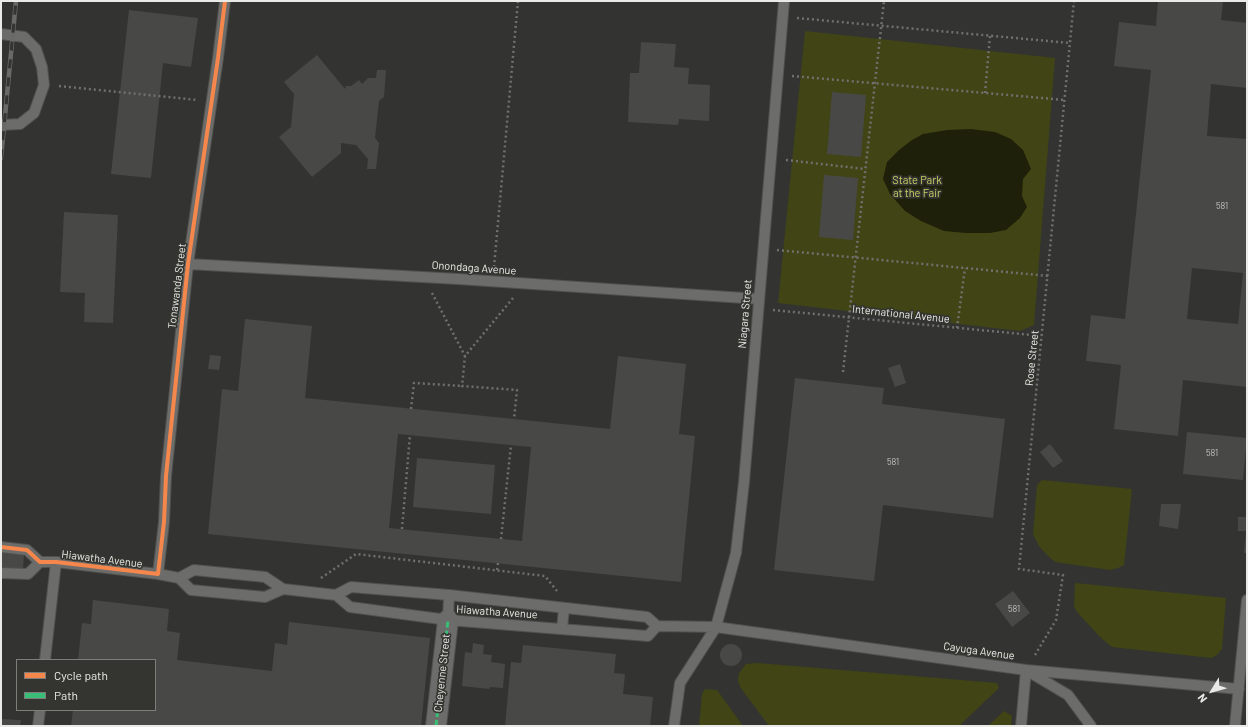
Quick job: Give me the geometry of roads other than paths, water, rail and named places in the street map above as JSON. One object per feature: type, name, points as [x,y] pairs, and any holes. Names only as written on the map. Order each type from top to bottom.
[{"type":"street","name":"Cheyenne Street","points":[[436,726],[448,620]]},
{"type":"lane","name":"Tonawanda Street","points":[[158,574],[164,522],[166,476],[188,264],[225,1]]},
{"type":"lane","name":"Niagara Street","points":[[674,726],[680,683],[716,627],[736,553],[744,482],[784,1]]},
{"type":"lane","points":[[1,34],[24,37],[36,50],[42,67],[44,84],[34,113],[20,124],[1,125]]},
{"type":"lane","name":"Onondaga Avenue","points":[[188,264],[493,281],[758,304]]},
{"type":"lane","points":[[1,547],[28,550],[40,562],[28,574],[1,573]]},
{"type":"lane","name":"Hiawatha Avenue","points":[[40,562],[56,562],[158,574],[179,578],[191,590],[265,597],[283,589]]},
{"type":"lane","points":[[45,659],[56,562]]},
{"type":"lane","name":"Hiawatha Avenue","points":[[179,578],[194,570],[266,577],[283,589],[336,595],[350,607],[448,620],[648,636],[657,626]]},
{"type":"lane","name":"Hiawatha Avenue","points":[[336,595],[351,587],[449,595],[647,617],[657,626],[716,627]]},
{"type":"lane","points":[[448,620],[449,595]]},
{"type":"lane","points":[[1235,726],[1247,600]]},
{"type":"lane","points":[[562,629],[568,608]]},
{"type":"lane","name":"Cayuga Avenue","points":[[716,627],[1026,670],[1239,689]]},
{"type":"lane","points":[[1021,726],[1026,670],[1068,695],[1091,726]]},
{"type":"lane","points":[[38,726],[40,711]]},
{"type":"railway","points":[[1,158],[16,1]]},
{"type":"park label","name":"State Park at the Fair","points":[[917,186]]}]
